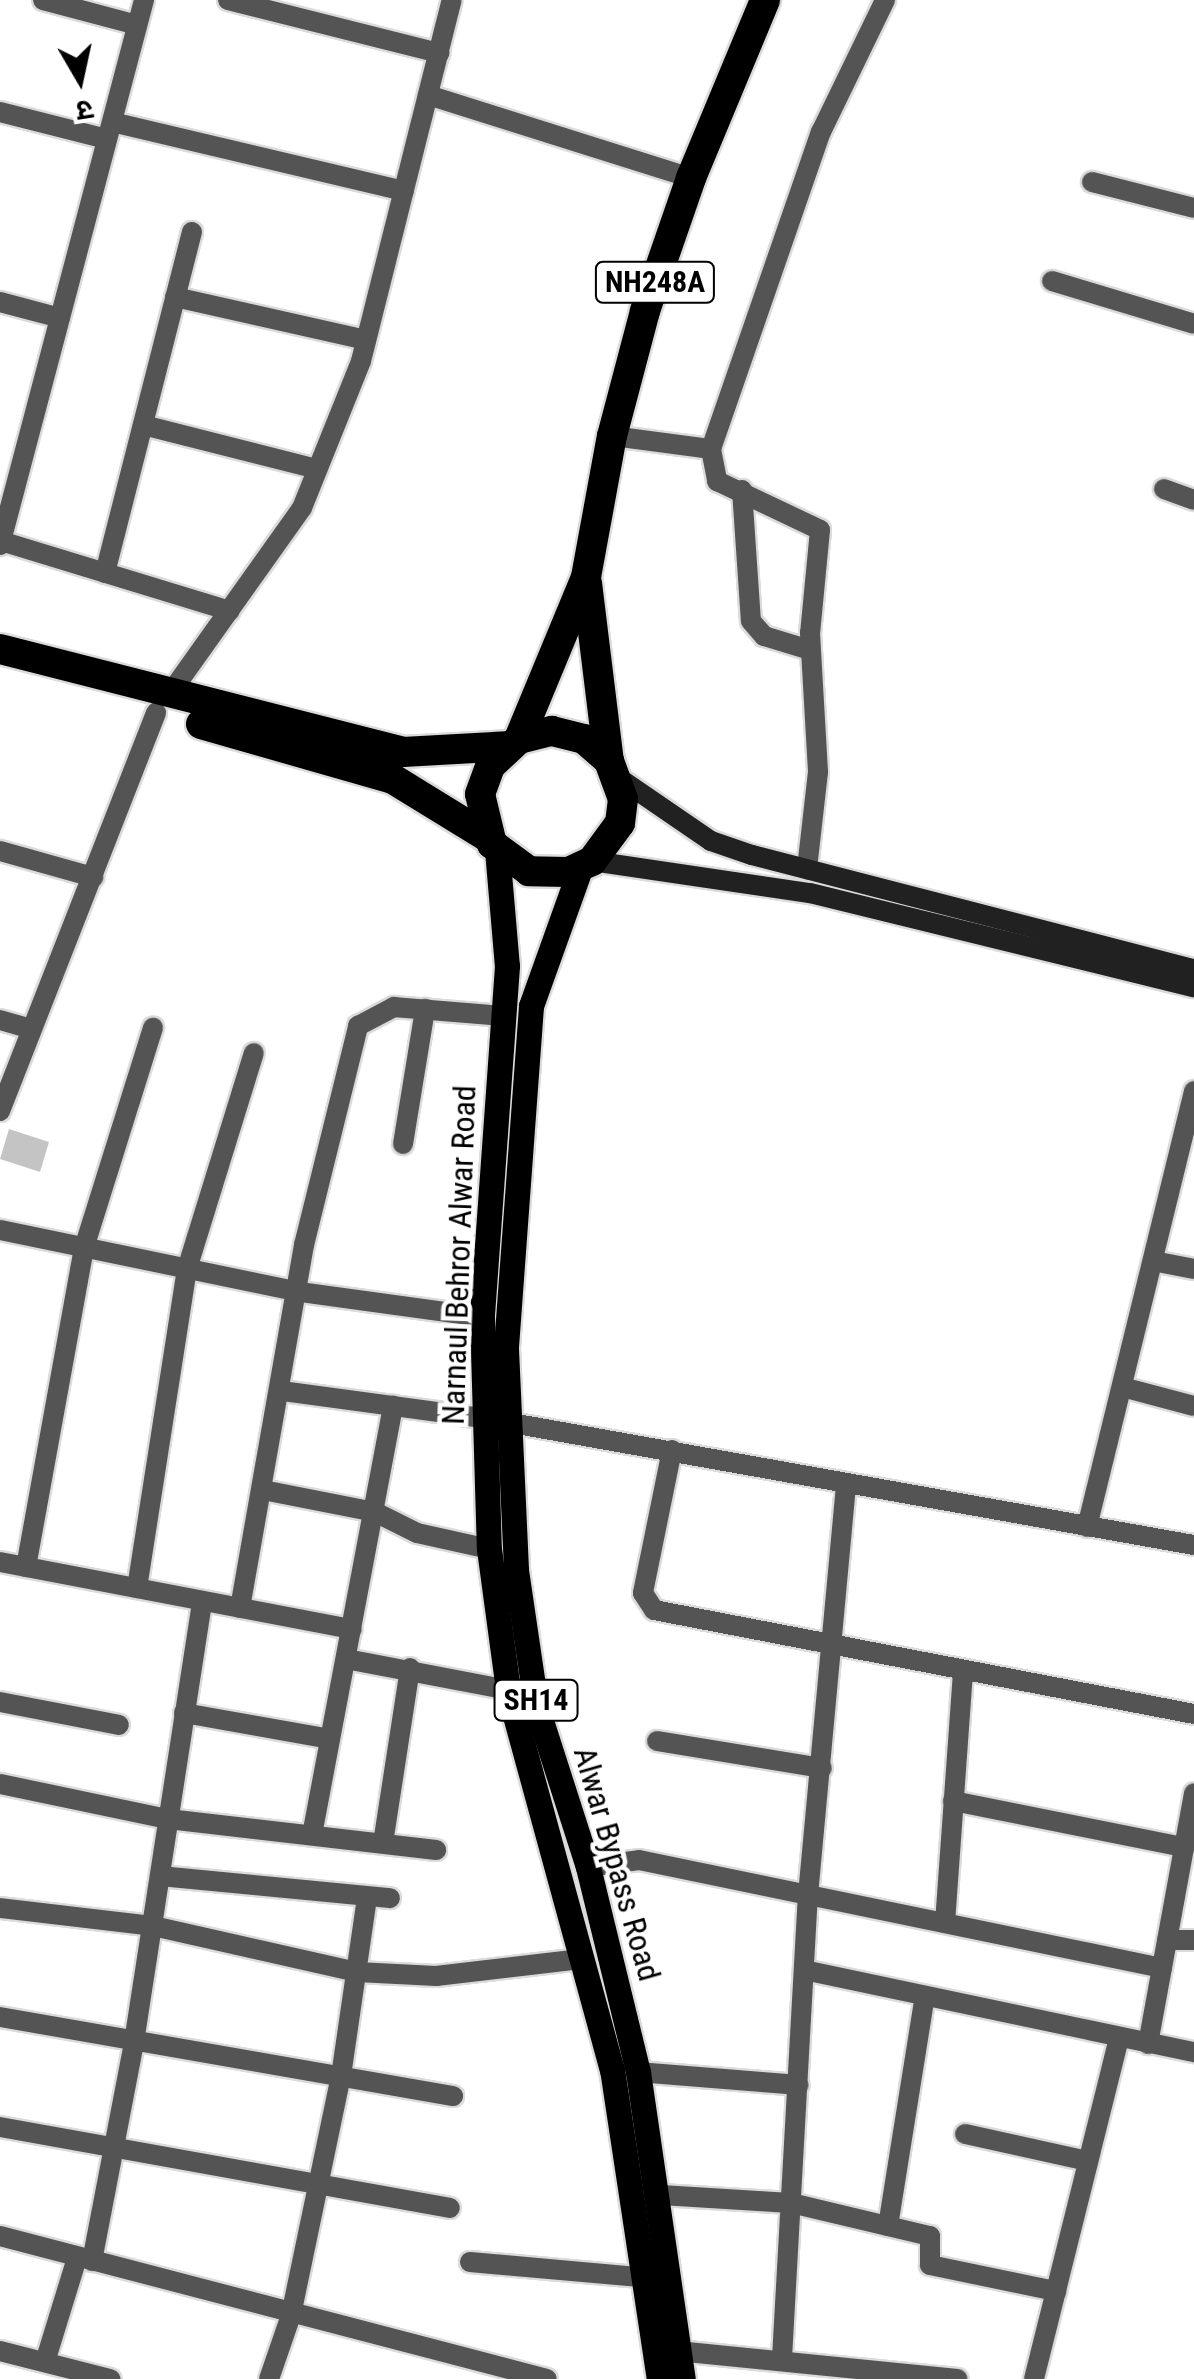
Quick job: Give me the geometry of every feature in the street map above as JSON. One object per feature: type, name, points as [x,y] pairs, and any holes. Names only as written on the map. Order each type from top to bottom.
[{"type":"highway","name":"NH248A","points":[[493,844],[480,794],[490,766],[515,742],[586,577],[612,436],[691,178],[764,0]]},
{"type":"highway","name":"NH248A","points":[[586,577],[620,822],[586,865]]},
{"type":"highway","points":[[0,648],[377,773],[542,874],[586,865]]},
{"type":"highway","points":[[0,669],[403,752],[515,742],[552,732],[584,740],[613,768]]},
{"type":"main road","name":"SH14","points":[[493,844],[507,940],[503,1016]]},
{"type":"main road","name":"Alwar Bypass Road","points":[[586,865],[531,1006],[494,1420],[536,1704],[588,1866],[638,2072],[661,2195],[669,2350],[684,2379]]},
{"type":"main road","name":"Narnaul Behror Alwar Road","points":[[503,1016],[482,1316],[494,1420],[488,1549],[508,1690],[612,2069],[648,2278],[669,2350],[659,2379]]},
{"type":"street","points":[[43,0],[138,26]]},
{"type":"street","points":[[144,0],[0,543],[230,611]]},
{"type":"street","points":[[228,0],[439,53]]},
{"type":"street","points":[[0,1111],[163,704],[302,508],[366,340],[452,0]]},
{"type":"street","points":[[808,869],[818,772],[810,650],[820,530],[718,481],[710,469],[712,449],[821,132],[884,0]]},
{"type":"street","points":[[428,95],[691,178]]},
{"type":"street","points":[[0,112],[404,192]]},
{"type":"street","points":[[1092,182],[1194,208]]},
{"type":"street","points":[[105,573],[192,232]]},
{"type":"street","points":[[1052,281],[1194,324]]},
{"type":"street","points":[[175,297],[366,340]]},
{"type":"street","points":[[0,302],[60,318]]},
{"type":"street","points":[[143,425],[317,470]]},
{"type":"street","points":[[612,436],[712,449]]},
{"type":"street","points":[[1164,489],[1194,500]]},
{"type":"street","points":[[742,490],[752,622],[764,636],[810,650]]},
{"type":"street","points":[[613,768],[711,841],[1194,969]]},
{"type":"street","points":[[0,851],[93,877]]},
{"type":"street","points":[[586,865],[810,894],[1194,987]]},
{"type":"street","points":[[240,1608],[300,1292],[304,1245],[358,1026],[394,1007],[503,1016]]},
{"type":"street","points":[[403,1144],[425,1009]]},
{"type":"street","points":[[0,1020],[32,1029]]},
{"type":"street","points":[[26,1566],[84,1248],[154,1028]]},
{"type":"street","points":[[137,1588],[187,1269],[254,1053]]},
{"type":"street","points":[[1087,1527],[1193,1097]]},
{"type":"street","points":[[0,1230],[300,1292],[482,1316]]},
{"type":"street","points":[[1152,1261],[1194,1269]]},
{"type":"street","points":[[1122,1388],[1194,1406]]},
{"type":"street","points":[[282,1390],[672,1450],[846,1486],[1194,1545]]},
{"type":"street","points":[[312,1835],[393,1406]]},
{"type":"street","points":[[672,1450],[644,1604],[962,1672],[1194,1714]]},
{"type":"street","points":[[782,2358],[808,1896],[846,1486]]},
{"type":"street","points":[[263,1490],[375,1512],[417,1533],[488,1549]]},
{"type":"street","points":[[0,1562],[352,1630]]},
{"type":"street","points":[[45,2362],[84,2260],[114,2152],[202,1600]]},
{"type":"street","points":[[346,1660],[410,1668],[508,1690]]},
{"type":"street","points":[[383,1842],[410,1668]]},
{"type":"street","points":[[945,1924],[962,1672]]},
{"type":"street","points":[[0,1702],[119,1726]]},
{"type":"street","points":[[184,1713],[330,1739]]},
{"type":"street","points":[[658,1741],[822,1768]]},
{"type":"street","points":[[0,1784],[168,1819],[436,1850]]},
{"type":"street","points":[[1148,2044],[1194,1793]]},
{"type":"street","points":[[953,1800],[1184,1847]]},
{"type":"street","points":[[588,1866],[639,1860],[1162,1968]]},
{"type":"street","points":[[160,1876],[390,1898]]},
{"type":"street","points":[[268,2379],[291,2315],[341,2076],[368,1897]]},
{"type":"street","points":[[0,1908],[153,1926],[357,1972],[436,1976],[581,1959]]},
{"type":"street","points":[[1167,1940],[1194,1940]]},
{"type":"street","points":[[804,1970],[1194,2052]]},
{"type":"street","points":[[888,2226],[924,1996]]},
{"type":"street","points":[[0,2017],[453,2096]]},
{"type":"street","points":[[1034,2379],[1119,2038]]},
{"type":"street","points":[[638,2072],[798,2084]]},
{"type":"street","points":[[0,2127],[114,2152],[450,2208]]},
{"type":"street","points":[[965,2134],[1088,2161]]},
{"type":"street","points":[[661,2195],[791,2203],[930,2236],[930,2264],[1056,2290]]},
{"type":"street","points":[[0,2236],[291,2315],[468,2369],[547,2379]]},
{"type":"street","points":[[470,2262],[648,2278]]},
{"type":"street","points":[[669,2350],[782,2358],[958,2379]]},
{"type":"street","points":[[0,2351],[110,2379]]},
{"type":"building","points":[[9,1129],[49,1142],[40,1172],[0,1159]]}]
